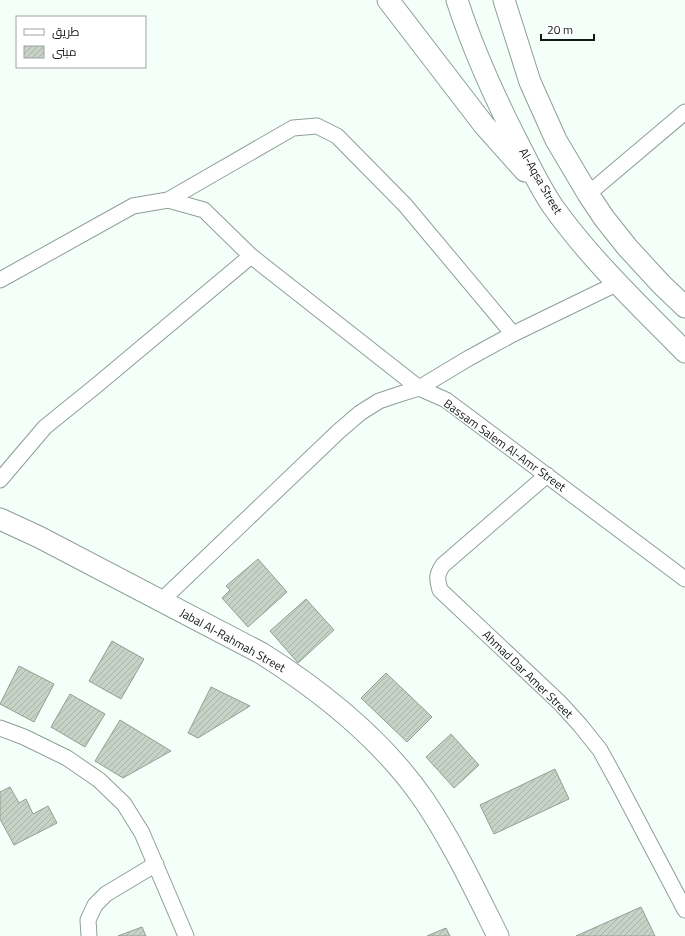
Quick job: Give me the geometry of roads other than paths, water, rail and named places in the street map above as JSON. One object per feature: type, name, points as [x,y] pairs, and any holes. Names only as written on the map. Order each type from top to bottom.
[{"type":"main road","points":[[388,0],[484,125],[543,191]]},
{"type":"main road","name":"Al-Aqsa Street","points":[[457,0],[472,43],[500,108],[543,191],[554,208],[597,262],[685,352]]},
{"type":"main road","points":[[504,0],[530,82],[556,140],[588,194],[626,247],[660,284],[685,307]]},
{"type":"main road","points":[[513,0],[515,36]]},
{"type":"main road","name":"Jabal Al-Rahmah Street","points":[[0,519],[40,537],[261,653],[289,671],[335,705],[387,754],[409,779],[425,801],[452,846],[498,936]]},
{"type":"street","points":[[588,194],[685,112]]},
{"type":"street","points":[[0,280],[133,206],[168,200],[292,128],[316,126],[337,136],[405,205],[513,334]]},
{"type":"street","name":"Bassam Salem Al-Amr Street","points":[[168,200],[204,210],[251,256],[419,388],[446,400],[685,579]]},
{"type":"street","points":[[0,480],[45,427],[251,256]]},
{"type":"street","points":[[161,600],[339,431],[360,413],[379,402],[419,388],[513,334],[618,284]]},
{"type":"street","name":"Ahmad Dar Amer Street","points":[[547,475],[443,565],[438,571],[440,590],[560,703],[600,750],[685,910]]},
{"type":"street","points":[[0,728],[67,758],[99,780],[124,804],[142,833],[186,936]]},
{"type":"street","points":[[88,936],[88,920],[95,905],[106,894],[156,864]]}]
